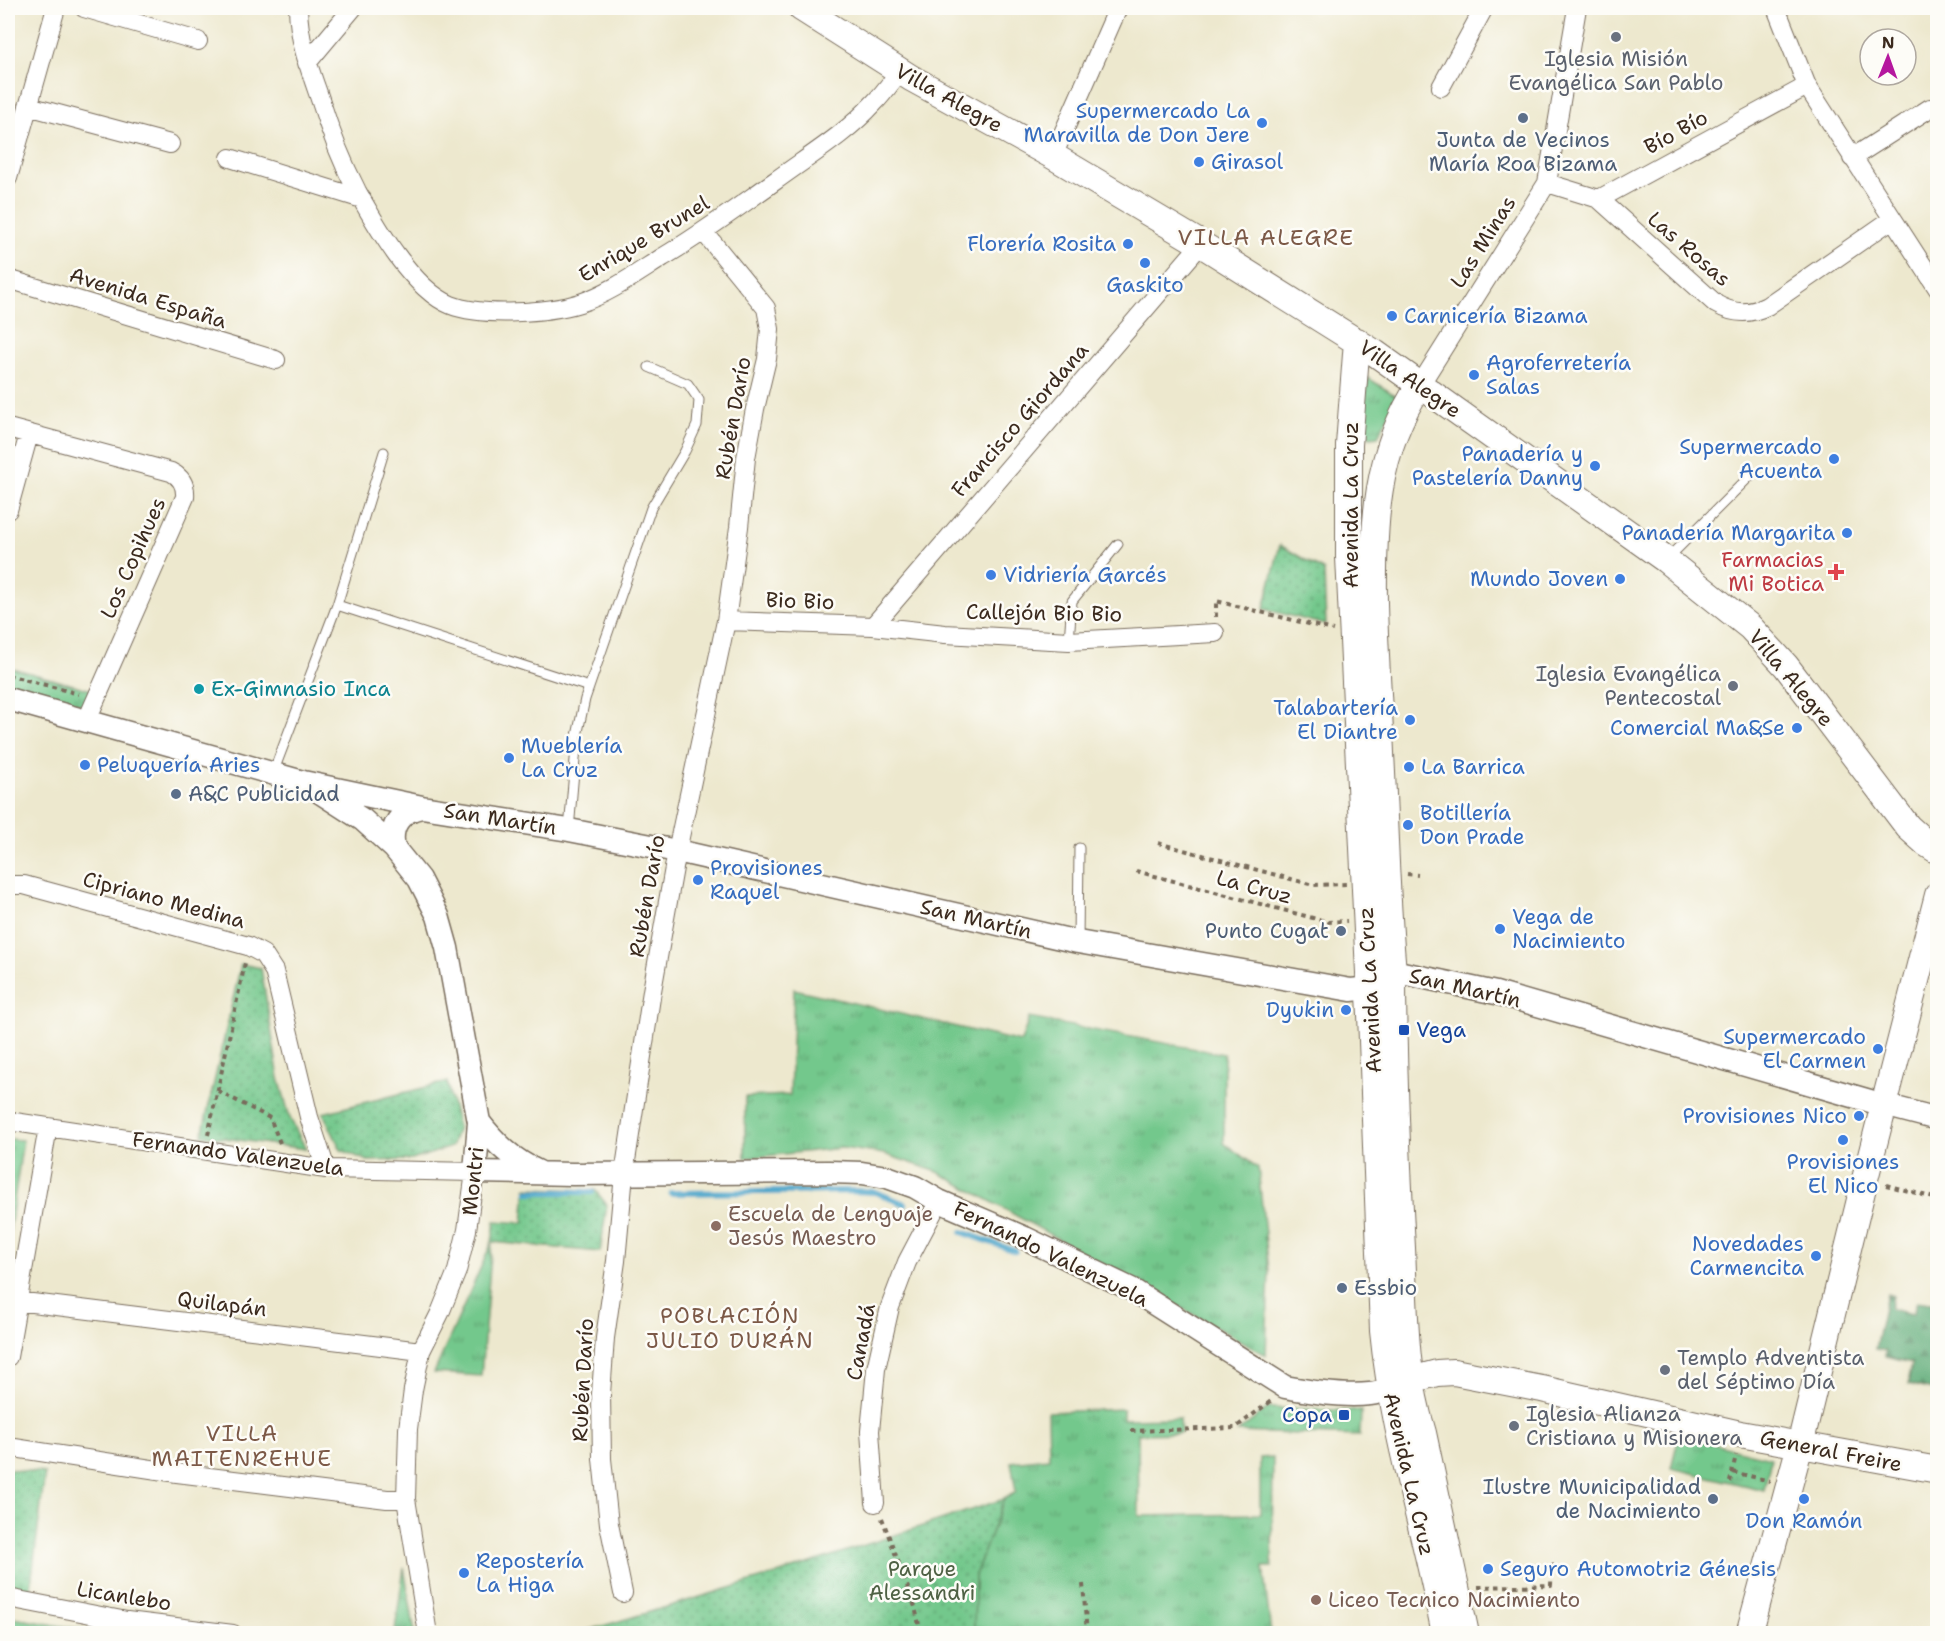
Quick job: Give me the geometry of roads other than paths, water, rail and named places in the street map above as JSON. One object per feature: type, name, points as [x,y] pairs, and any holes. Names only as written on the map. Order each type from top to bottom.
[{"type":"main road","name":"Villa Alegre","points":[[801,8],[900,71],[1053,156],[1357,341],[1666,560],[1750,627],[1785,666],[1908,827],[1938,851]]},
{"type":"main road","name":"Avenida La Cruz","points":[[1357,341],[1349,445],[1349,557],[1370,987],[1383,1331],[1456,1587],[1466,1634]]},
{"type":"main road","name":"Avenida La Cruz","points":[[1420,385],[1400,420],[1388,453],[1377,506],[1373,552],[1393,971],[1392,1014],[1401,1231],[1397,1428],[1445,1634]]},
{"type":"main road","points":[[1349,445],[1388,453]]},
{"type":"main road","points":[[1749,1634],[1800,1445],[1938,895]]},
{"type":"main road","name":"General Freire","points":[[1399,1387],[1422,1377],[1454,1372],[1800,1445],[1938,1470]]},
{"type":"street","points":[[8,178],[56,8]]},
{"type":"street","points":[[84,8],[198,40]]},
{"type":"street","name":"Enrique Brunel","points":[[298,8],[301,45],[307,63],[336,146],[362,199],[383,235],[423,286],[440,300],[472,310],[542,311],[581,302],[617,286],[704,232],[842,132],[875,102],[900,71]]},
{"type":"street","points":[[307,63],[353,8]]},
{"type":"street","points":[[1053,156],[1118,8]]},
{"type":"street","points":[[1441,87],[1484,8]]},
{"type":"street","name":"Las Minas","points":[[1420,385],[1547,183],[1577,8]]},
{"type":"street","points":[[1776,8],[1807,86],[1891,220],[1938,289]]},
{"type":"street","name":"Bío Bío","points":[[1599,199],[1807,86]]},
{"type":"street","points":[[28,106],[170,144]]},
{"type":"street","points":[[1852,158],[1930,108]]},
{"type":"street","points":[[230,158],[362,199]]},
{"type":"street","name":"Las Rosas","points":[[1547,183],[1599,199],[1716,304],[1724,309],[1741,313],[1767,306],[1891,220]]},
{"type":"street","name":"Rubén Darío","points":[[623,1593],[608,1513],[602,1459],[601,1394],[605,1338],[616,1261],[624,1174],[652,991],[677,851],[726,621],[746,458],[767,359],[770,329],[766,308],[704,232]]},
{"type":"street","name":"Francisco Giordana","points":[[873,626],[1201,244]]},
{"type":"street","name":"Avenida España","points":[[8,279],[276,360]]},
{"type":"street","name":"Los Copihues","points":[[8,428],[171,472],[178,477],[185,488],[185,497],[86,722]]},
{"type":"street","points":[[8,510],[29,434]]},
{"type":"street","name":"Bio Bio","points":[[726,621],[873,626]]},
{"type":"street","name":"Callejón Bio Bio","points":[[873,626],[945,634],[1068,641],[1215,633]]},
{"type":"street","name":"San Martín","points":[[8,699],[303,783],[422,807],[569,830],[677,851],[1078,942],[1352,990],[1370,987],[1393,971],[1496,993],[1938,1119]]},
{"type":"street","name":"Montri","points":[[303,783],[334,800],[363,820],[394,848],[419,879],[429,897],[443,932],[479,1122],[476,1172],[467,1230],[457,1271],[421,1351],[408,1429],[406,1499],[428,1634]]},
{"type":"street","points":[[394,848],[393,830],[397,821],[408,811],[422,807]]},
{"type":"street","name":"Cipriano Medina","points":[[8,885],[24,885],[248,946],[263,954],[274,971],[309,1117],[326,1169]]},
{"type":"street","name":"Fernando Valenzuela","points":[[8,1120],[326,1169],[624,1174],[862,1173],[887,1177],[915,1187],[939,1201],[1025,1238],[1131,1289],[1285,1387],[1339,1394],[1368,1394],[1399,1387]]},
{"type":"street","name":"Fernando Valenzuela","points":[[479,1122],[508,1155],[541,1173]]},
{"type":"street","points":[[8,1358],[13,1300],[48,1127]]},
{"type":"street","name":"Canadá","points":[[875,1503],[870,1431],[876,1369],[894,1296],[907,1262],[939,1201]]},
{"type":"street","name":"Quilapán","points":[[13,1300],[421,1351]]},
{"type":"street","points":[[8,1447],[177,1473],[375,1498],[406,1499]]},
{"type":"street","name":"Licanlebo","points":[[8,1598],[127,1621],[233,1634]]},
{"type":"lane","points":[[569,830],[577,736],[585,699],[651,508],[685,451],[697,425],[699,400],[688,384],[649,367]]},
{"type":"lane","points":[[273,774],[337,605],[384,452]]},
{"type":"lane","points":[[1666,560],[1750,476]]},
{"type":"lane","points":[[1068,641],[1072,601],[1118,544]]},
{"type":"lane","points":[[337,605],[589,687]]},
{"type":"lane","points":[[1078,942],[1079,848]]},
{"type":"waterway","points":[[671,1193],[857,1191],[875,1192],[905,1204]]},
{"type":"waterway","points":[[528,1192],[592,1192]]},
{"type":"waterway","points":[[962,1232],[1015,1251]]},
{"type":"place","name":"Iglesia Misión Evangélica San Pablo","points":[[1616,37]]},
{"type":"place","name":"Junta de Vecinos María Roa Bizama","points":[[1523,118]]},
{"type":"place","name":"Supermercado La Maravilla de Don Jere","points":[[1262,123]]},
{"type":"place","name":"Girasol","points":[[1199,162]]},
{"type":"place","name":"Florería Rosita","points":[[1128,244]]},
{"type":"place","name":"Gaskito","points":[[1145,263]]},
{"type":"place","name":"Carnicería Bizama","points":[[1392,316]]},
{"type":"place","name":"Agroferretería Salas","points":[[1474,375]]},
{"type":"place","name":"Supermercado Acuenta","points":[[1834,459]]},
{"type":"place","name":"Panadería y Pastelería Danny","points":[[1595,466]]},
{"type":"place","name":"Panadería Margarita","points":[[1847,533]]},
{"type":"place","name":"Farmacias Mi Botica","points":[[1836,572]]},
{"type":"place","name":"Vidriería Garcés","points":[[991,575]]},
{"type":"place","name":"Mundo Joven","points":[[1620,579]]},
{"type":"place","name":"Iglesia Evangélica Pentecostal","points":[[1733,686]]},
{"type":"place","name":"Ex-Gimnasio Inca","points":[[199,689]]},
{"type":"place","name":"Talabartería El Diantre","points":[[1410,720]]},
{"type":"place","name":"Comercial Ma&Se","points":[[1797,728]]},
{"type":"place","name":"Mueblería La Cruz","points":[[509,758]]},
{"type":"place","name":"Peluquería Aries","points":[[85,765]]},
{"type":"place","name":"La Barrica","points":[[1409,767]]},
{"type":"place","name":"A&C Publicidad","points":[[176,794]]},
{"type":"place","name":"Botillería Don Prade","points":[[1408,825]]},
{"type":"place","name":"Provisiones Raquel","points":[[698,880]]},
{"type":"place","name":"Vega de Nacimiento","points":[[1500,929]]},
{"type":"place","name":"Punto Cugat","points":[[1341,931]]},
{"type":"place","name":"Dyukin","points":[[1346,1010]]},
{"type":"place","name":"Vega","points":[[1404,1030]]},
{"type":"place","name":"Supermercado El Carmen","points":[[1878,1049]]},
{"type":"place","name":"Provisiones Nico","points":[[1859,1116]]},
{"type":"place","name":"Provisiones El Nico","points":[[1843,1140]]},
{"type":"place","name":"Escuela de Lenguaje Jesús Maestro","points":[[716,1226]]},
{"type":"place","name":"Novedades Carmencita","points":[[1816,1256]]},
{"type":"place","name":"Essbio","points":[[1342,1288]]},
{"type":"place","name":"Templo Adventista del Séptimo Día","points":[[1665,1370]]},
{"type":"place","name":"Copa","points":[[1344,1415]]},
{"type":"place","name":"Iglesia Alianza Cristiana y Misionera","points":[[1514,1426]]},
{"type":"place","name":"Ilustre Municipalidad de Nacimiento","points":[[1713,1499]]},
{"type":"place","name":"Don Ramón","points":[[1804,1499]]},
{"type":"place","name":"Seguro Automotriz Génesis","points":[[1488,1569]]},
{"type":"place","name":"Repostería La Higa","points":[[464,1573]]},
{"type":"place","name":"Liceo Tecnico Nacimiento","points":[[1316,1600]]},
{"type":"district","name":"VILLA ALEGRE","points":[[1266,237]]},
{"type":"district","name":"POBLACIÓN JULIO DURÁN","points":[[730,1328]]},
{"type":"district","name":"VILLA MAITENREHUE","points":[[242,1446]]},
{"type":"park label","name":"Parque Alessandri","points":[[922,1581]]}]
